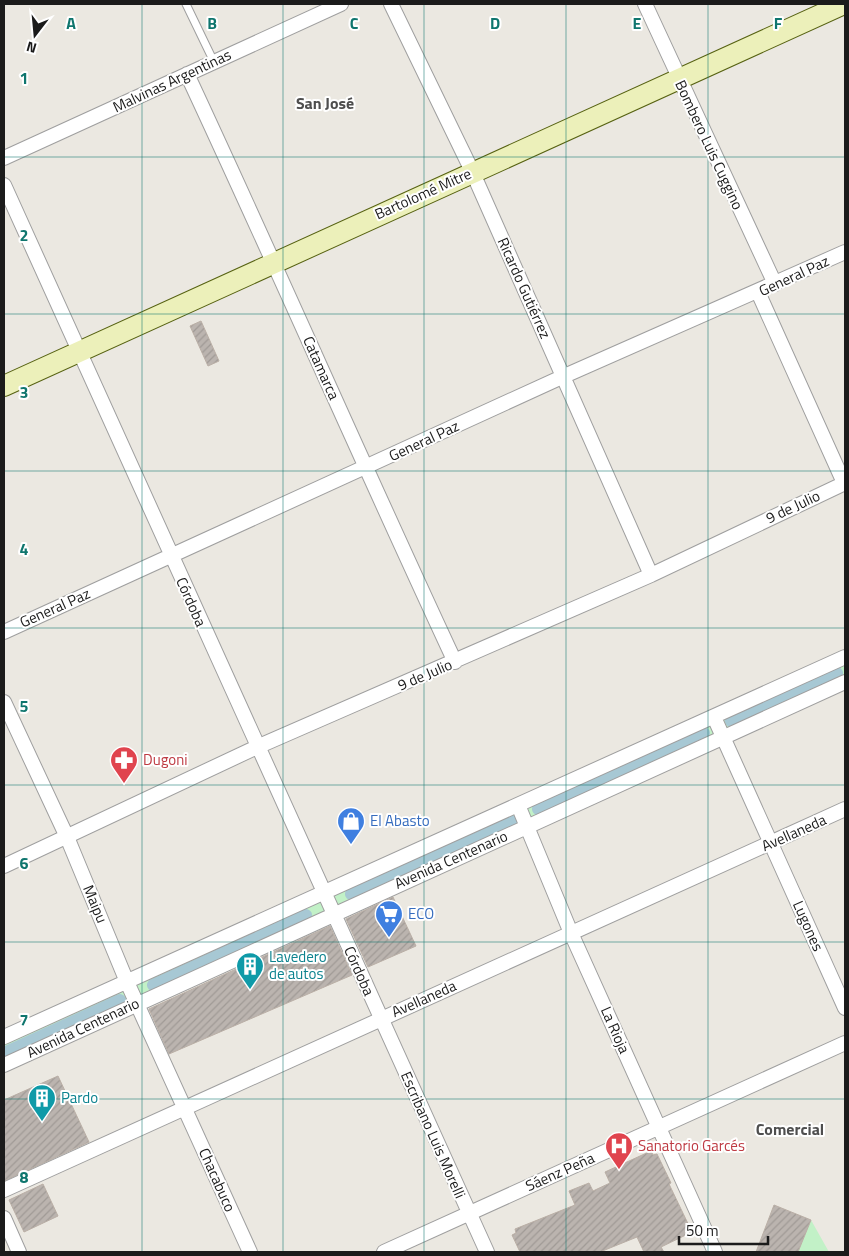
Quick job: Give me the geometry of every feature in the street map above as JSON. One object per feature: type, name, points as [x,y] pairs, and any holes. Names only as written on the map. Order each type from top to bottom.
[{"type":"main road","name":"Bartolomé Mitre","points":[[4,386],[844,4]]},
{"type":"street","name":"Malvinas Argentinas","points":[[4,158],[341,4]]},
{"type":"street","name":"Ricardo Gutiérrez","points":[[391,4],[472,172],[651,575]]},
{"type":"street","name":"Bombero Luis Cuggino","points":[[645,4],[678,79],[775,284]]},
{"type":"street","name":"Catamarca","points":[[187,74],[455,662]]},
{"type":"street","name":"Córdoba","points":[[4,185],[380,1018]]},
{"type":"street","name":"General Paz","points":[[4,632],[562,376],[758,292],[845,252]]},
{"type":"street","points":[[758,292],[845,483]]},
{"type":"street","name":"9 de Julio","points":[[4,866],[257,747],[651,575],[845,483]]},
{"type":"street","name":"Avenida Centenario","points":[[4,1037],[844,660]]},
{"type":"street","name":"Avenida Centenario","points":[[4,1065],[845,682]]},
{"type":"street","name":"Maipu","points":[[4,702],[66,837],[127,982],[184,1107]]},
{"type":"street","points":[[714,717],[770,844]]},
{"type":"street","name":"La Rioja","points":[[518,806],[571,933],[715,1252]]},
{"type":"street","name":"Avellaneda","points":[[4,1190],[380,1018],[845,809]]},
{"type":"street","name":"Lugones","points":[[770,844],[845,1008]]},
{"type":"street","name":"Escribano Luis Morelli","points":[[380,1018],[486,1252]]},
{"type":"street","name":"Sáenz Peña","points":[[384,1252],[845,1043]]},
{"type":"street","name":"Chacabuco","points":[[184,1107],[250,1252]]},
{"type":"street","points":[[4,1218],[19,1252]]},
{"type":"lane","points":[[186,4],[214,62]]},
{"type":"green space","points":[[845,660],[845,679],[4,1062],[4,1041]]},
{"type":"green space","points":[[811,1220],[829,1252],[798,1252]]},
{"type":"building","points":[[201,321],[219,361],[208,366],[190,326]]},
{"type":"building","points":[[393,897],[416,946],[368,967],[346,919]]},
{"type":"building","name":"Lavedero de autos","points":[[330,926],[352,975],[169,1054],[149,1009]]},
{"type":"building","name":"Pardo","points":[[58,1076],[89,1142],[4,1181],[4,1100]]},
{"type":"building","points":[[651,1151],[653,1155],[657,1154],[692,1232],[661,1247],[664,1252],[644,1252],[637,1237],[600,1252],[520,1252],[512,1235],[516,1233],[515,1229],[575,1205],[569,1191],[589,1183],[593,1191],[610,1183],[605,1172]]},
{"type":"building","points":[[43,1184],[58,1216],[24,1232],[9,1200]]},
{"type":"building","points":[[774,1205],[811,1220],[798,1252],[756,1252]]},
{"type":"waterway","points":[[731,721],[837,673]]},
{"type":"waterway","points":[[538,809],[704,733]]},
{"type":"waterway","points":[[351,894],[512,821]]},
{"type":"waterway","points":[[153,985],[306,915]]},
{"type":"waterway","points":[[4,1053],[120,1000]]},
{"type":"place","name":"Dugoni","points":[[124,784]]},
{"type":"place","name":"El Abasto","points":[[351,845]]},
{"type":"place","name":"ECO","points":[[389,938]]},
{"type":"place","name":"Lavedero de autos","points":[[250,990]]},
{"type":"place","name":"Pardo","points":[[42,1122]]},
{"type":"place","name":"Sanatorio Garcés","points":[[619,1170]]},
{"type":"district","name":"San José","points":[[325,103]]},
{"type":"district","name":"Comercial","points":[[790,1129]]}]
